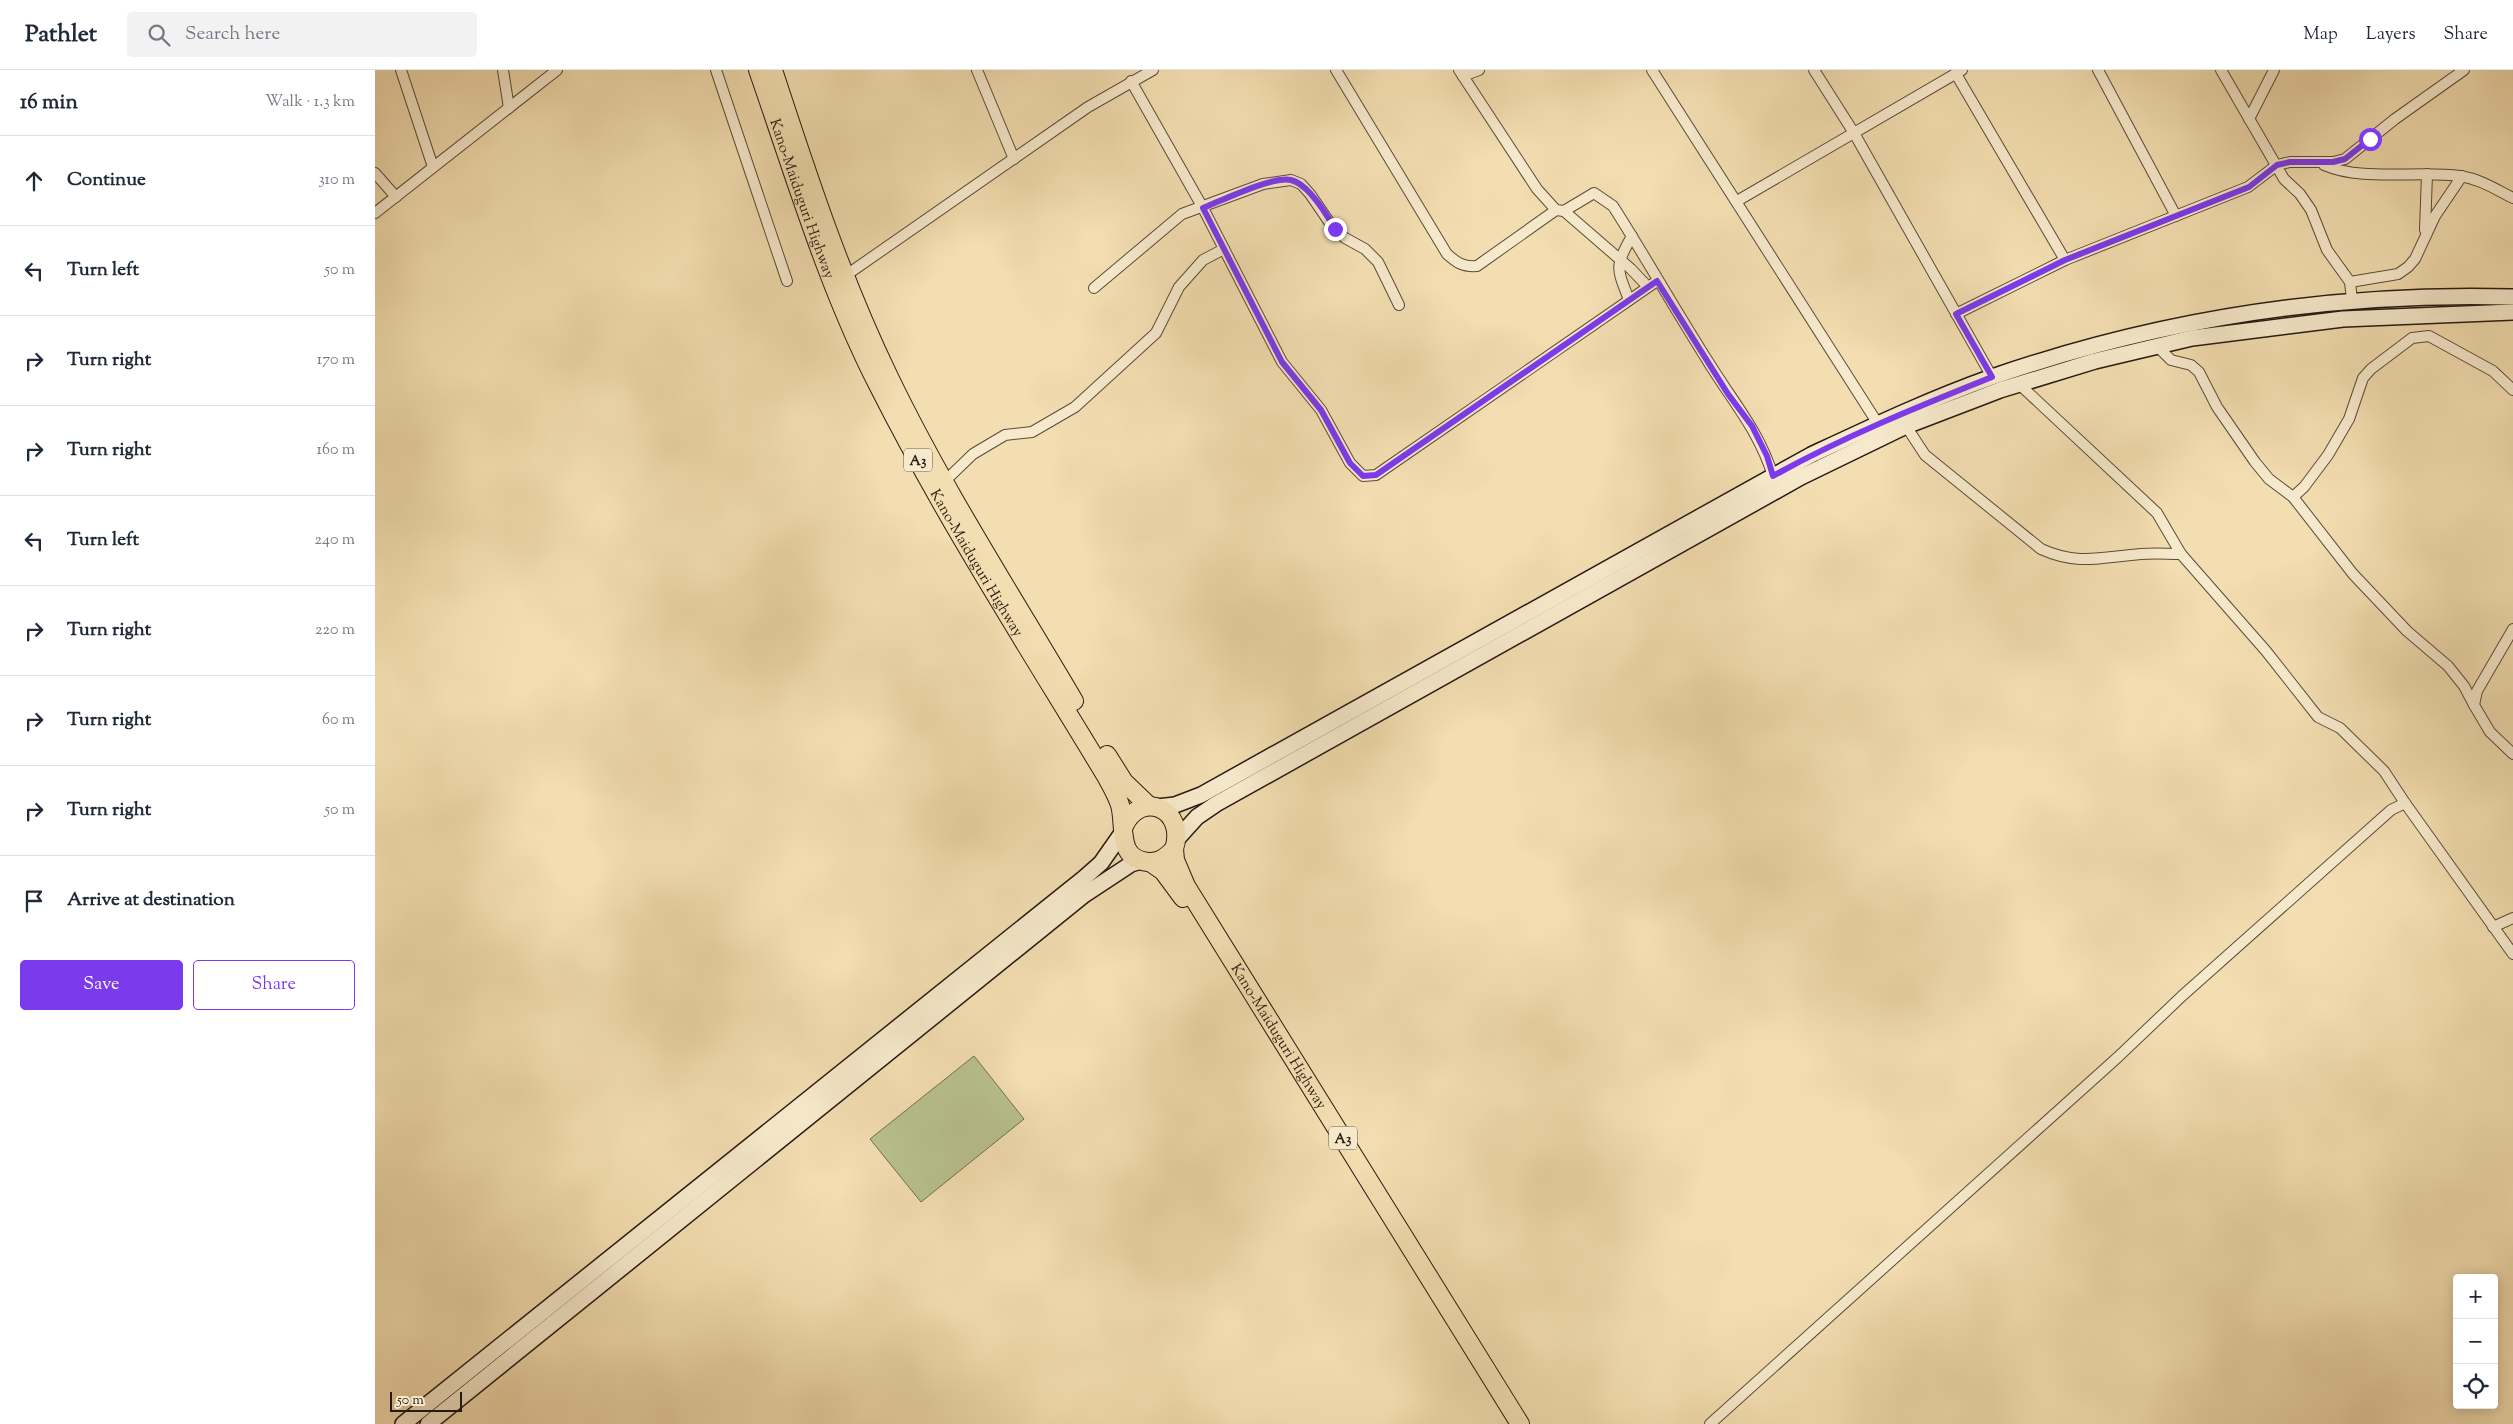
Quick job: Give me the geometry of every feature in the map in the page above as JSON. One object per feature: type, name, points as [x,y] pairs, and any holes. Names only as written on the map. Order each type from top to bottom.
[{"type":"highway","name":"Kano-Maiduguri Highway","points":[[758,70],[821,255],[877,384],[967,550],[1106,776],[1119,801],[1123,829]]},
{"type":"highway","name":"Kano-Maiduguri Highway","points":[[773,70],[804,170],[845,276],[889,378],[979,542],[1119,775],[1124,782],[1153,807]]},
{"type":"highway","points":[[1123,829],[1133,812],[1153,807]]},
{"type":"highway","name":"A3","points":[[1153,807],[1171,816],[1175,822],[1176,843]]},
{"type":"highway","name":"A3","points":[[1123,829],[1125,847],[1129,853],[1145,862]]},
{"type":"highway","name":"Kano-Maiduguri Highway","points":[[1176,843],[1175,860],[1186,886],[1520,1424]]},
{"type":"highway","points":[[1145,862],[1159,861],[1176,843]]},
{"type":"highway","name":"Kano-Maiduguri Highway","points":[[1145,862],[1163,871],[1186,904],[1506,1424]]},
{"type":"main road","points":[[1176,843],[1197,817],[1216,804],[1801,477],[1881,430],[1992,377],[2103,344],[2185,323],[2275,309],[2352,300],[2409,297],[2513,297]]},
{"type":"main road","points":[[1153,807],[1175,805],[1201,795],[1811,455],[1881,430],[1906,426],[2019,384],[2157,345],[2192,338],[2343,319],[2513,312]]},
{"type":"main road","points":[[403,1424],[1084,878],[1101,863],[1123,829]]},
{"type":"main road","points":[[428,1424],[1083,895],[1131,864],[1145,862]]},
{"type":"street","points":[[401,70],[433,167]]},
{"type":"street","points":[[503,70],[509,108]]},
{"type":"street","points":[[375,213],[557,70]]},
{"type":"street","points":[[716,70],[787,281]]},
{"type":"street","points":[[977,70],[1014,159]]},
{"type":"street","points":[[845,276],[1088,107],[1153,70]]},
{"type":"street","points":[[1336,70],[1447,254],[1456,263],[1466,266],[1477,266],[1560,211],[1594,193],[1613,206],[1657,281],[1728,394],[1752,426],[1767,456],[1773,476]]},
{"type":"street","points":[[1479,70],[1461,73],[1537,189],[1560,211],[1619,259],[1647,287]]},
{"type":"street","points":[[1652,70],[1737,200],[1881,430]]},
{"type":"street","points":[[1814,70],[1854,133],[1992,377]]},
{"type":"street","points":[[2098,70],[2176,216]]},
{"type":"street","points":[[2221,70],[2284,179],[2300,194],[2311,210],[2327,250],[2350,282],[2352,300]]},
{"type":"street","points":[[2249,119],[2274,70]]},
{"type":"street","points":[[1956,314],[2065,260],[2249,187],[2277,165],[2290,162],[2333,162],[2345,159],[2395,119],[2464,70]]},
{"type":"street","points":[[1737,200],[1959,72],[2065,260]]},
{"type":"street","points":[[1131,81],[1203,208],[1282,362],[1321,410],[1350,463],[1363,476],[1376,475],[1657,281]]},
{"type":"street","points":[[2321,163],[2345,173],[2461,176],[2482,182],[2513,198]]},
{"type":"street","points":[[375,173],[396,197]]},
{"type":"street","points":[[2425,236],[2427,174]]},
{"type":"street","points":[[2350,282],[2398,274],[2415,259],[2443,203],[2461,176]]},
{"type":"street","points":[[1093,288],[1182,214],[1203,208],[1263,184],[1291,180],[1301,184],[1327,215],[1335,229],[1365,249],[1378,262],[1399,305]]},
{"type":"street","points":[[1629,300],[1618,271],[1619,259],[1632,236]]},
{"type":"street","points":[[945,481],[973,454],[1005,435],[1032,432],[1075,407],[1156,333],[1179,287],[1203,260],[1224,249]]},
{"type":"street","points":[[2293,498],[2304,487],[2323,461],[2349,419],[2363,378],[2371,369],[2412,338],[2429,336],[2493,372],[2513,390]]},
{"type":"street","points":[[2157,345],[2171,360],[2191,365],[2199,372],[2217,407],[2255,462],[2269,479],[2293,498],[2353,574],[2407,631],[2448,666],[2464,686],[2490,732],[2513,754]]},
{"type":"street","points":[[2019,384],[2157,513],[2181,554],[2266,651],[2318,717],[2340,728],[2384,771],[2513,954]]},
{"type":"street","points":[[1906,426],[1925,455],[2041,549],[2060,558],[2089,560],[2143,554],[2181,554]]},
{"type":"street","points":[[2474,704],[2477,690],[2513,630]]},
{"type":"street","points":[[1710,1424],[2118,1057],[2287,901],[2391,810],[2405,803]]},
{"type":"street","points":[[2493,927],[2513,918]]},
{"type":"green space","points":[[974,1056],[1024,1119],[921,1202],[870,1139]]},
{"type":"route","points":[[1335,229],[1327,215],[1310,194],[1301,184],[1291,180],[1263,184],[1203,208],[1282,362],[1299,380],[1321,410],[1350,463],[1363,476],[1376,475],[1657,281],[1728,394],[1752,426],[1767,456],[1773,476],[1811,455],[1878,424],[1992,377],[1956,314],[2065,260],[2249,187],[2277,165],[2290,162],[2333,162],[2345,159],[2370,139]]}]
